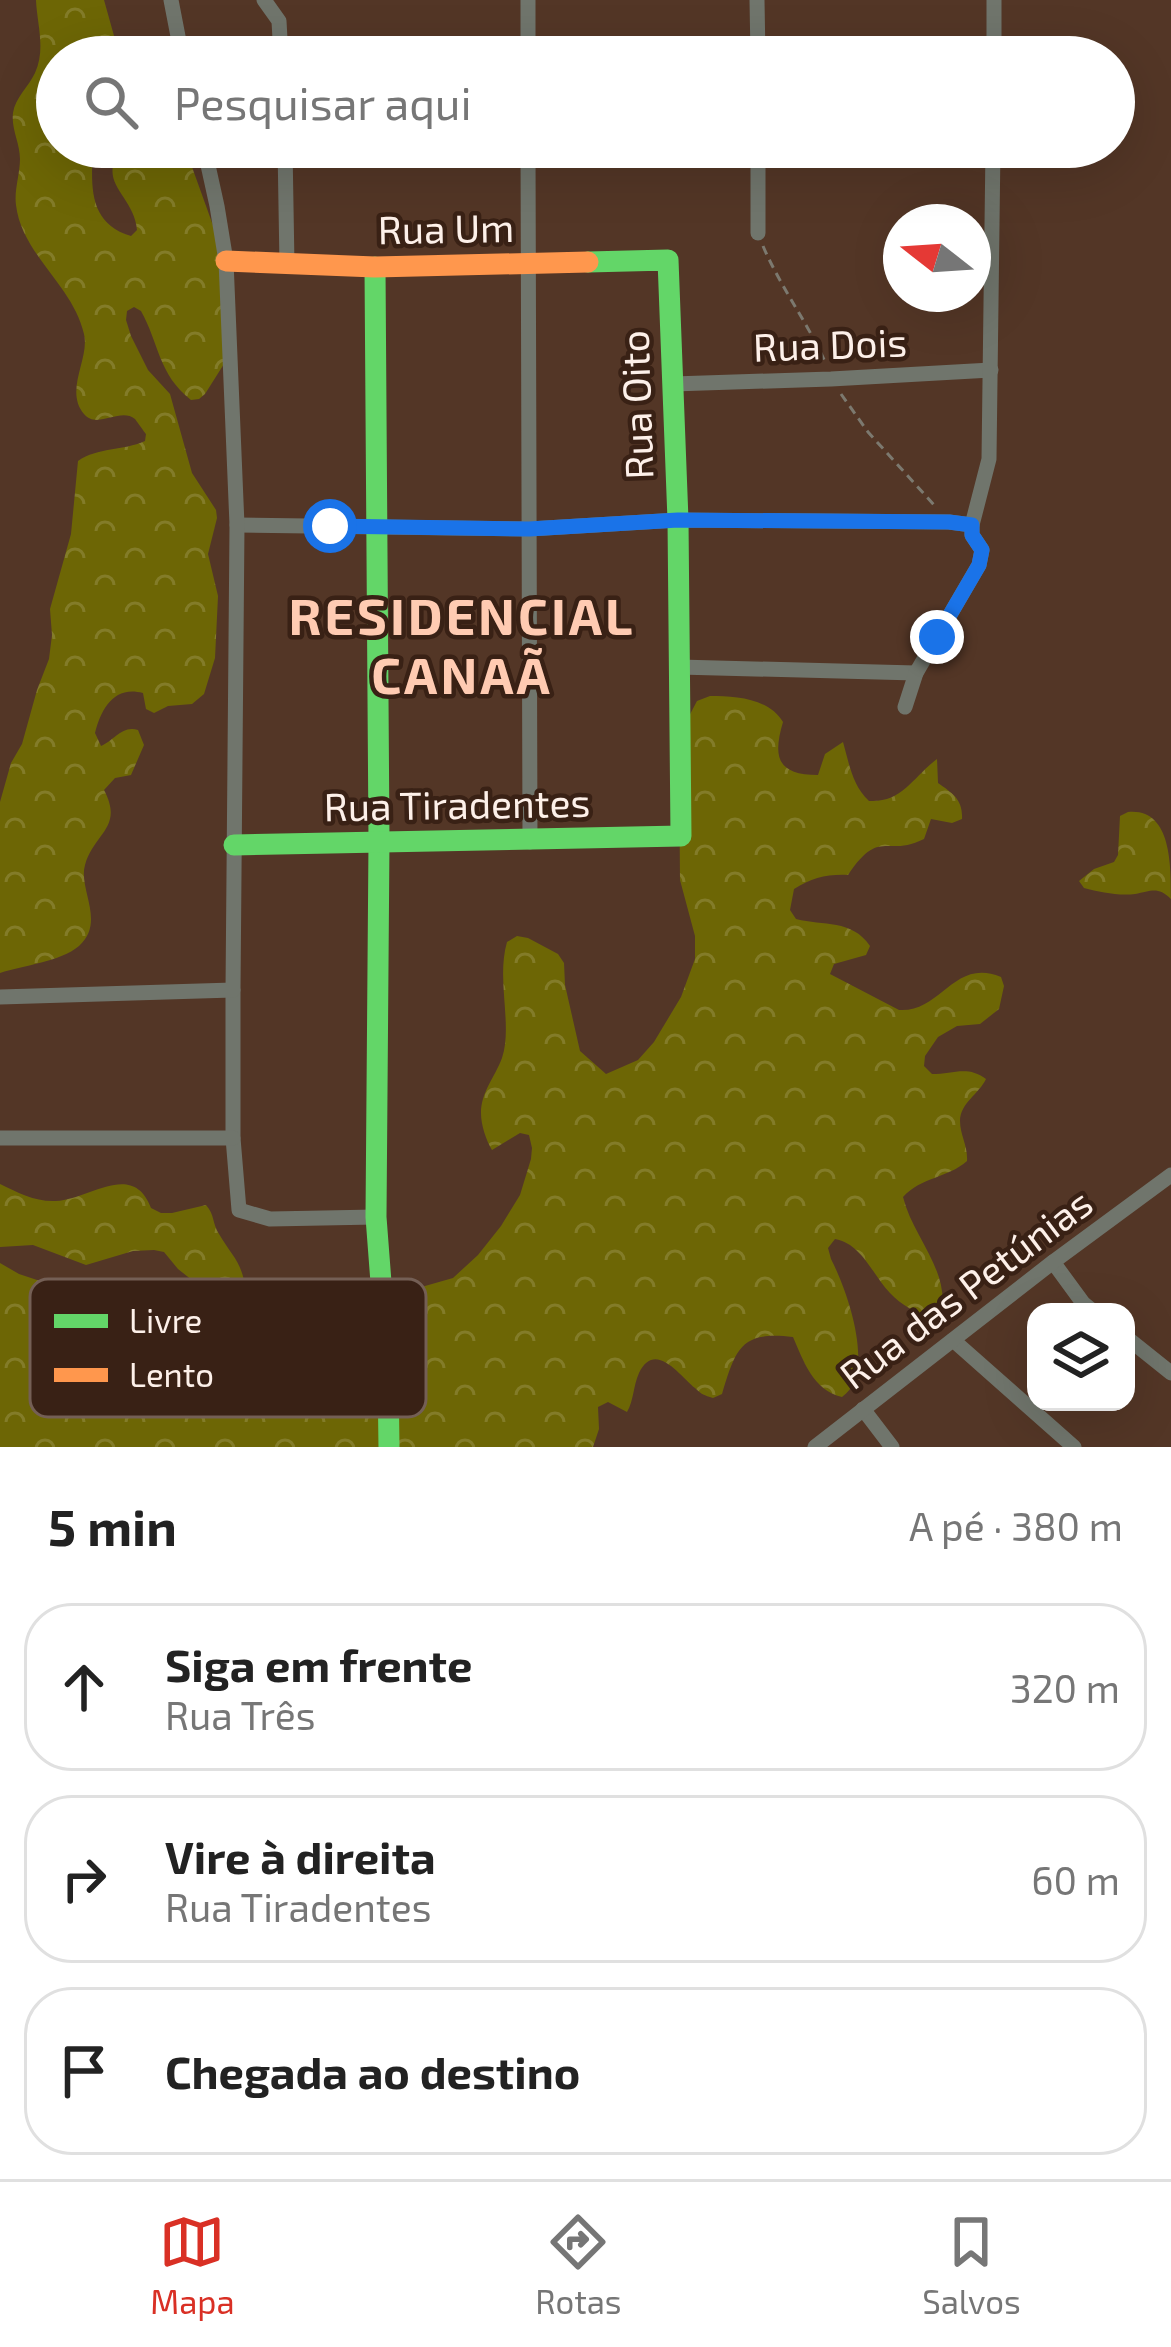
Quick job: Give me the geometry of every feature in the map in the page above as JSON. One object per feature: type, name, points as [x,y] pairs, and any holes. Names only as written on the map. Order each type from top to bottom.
[{"type":"street","points":[[171,0],[178,36]]},
{"type":"street","points":[[264,0],[279,21],[280,36]]},
{"type":"street","points":[[528,0],[528,36]]},
{"type":"street","points":[[757,0],[758,36]]},
{"type":"street","points":[[994,0],[994,36]]},
{"type":"street","points":[[209,168],[226,261],[237,525],[233,1138],[238,1210],[270,1219],[376,1217]]},
{"type":"street","points":[[285,168],[287,265]]},
{"type":"street","points":[[528,168],[530,842]]},
{"type":"street","points":[[758,168],[758,233]]},
{"type":"street","points":[[905,707],[916,673],[979,565],[982,550],[972,535],[972,525],[989,459],[993,168]]},
{"type":"street","name":"Rua Um","points":[[226,261],[375,267],[668,260]]},
{"type":"street","name":"Rua Oito","points":[[668,260],[678,520],[681,836]]},
{"type":"street","points":[[375,267],[376,1217],[381,1279]]},
{"type":"street","name":"Rua Dois","points":[[673,384],[991,370]]},
{"type":"street","points":[[237,525],[529,529],[678,520],[972,525]]},
{"type":"street","points":[[679,667],[916,673]]},
{"type":"street","name":"Rua Tiradentes","points":[[234,845],[681,836]]},
{"type":"street","points":[[0,997],[233,990]]},
{"type":"street","points":[[0,1138],[233,1138]]},
{"type":"street","name":"Rua das Petúnias","points":[[815,1447],[1053,1262],[1167,1185]]},
{"type":"street","points":[[1053,1262],[1083,1303]]},
{"type":"street","points":[[953,1340],[1074,1447]]},
{"type":"street","points":[[1135,1344],[1171,1373]]},
{"type":"street","points":[[863,1408],[892,1447]]},
{"type":"street","points":[[389,1417],[389,1447]]},
{"type":"green space","points":[[36,0],[104,0],[114,36],[39,36]]},
{"type":"green space","points":[[36,69],[36,168],[93,168],[95,201],[117,230],[131,236],[137,230],[114,168],[192,168],[224,256],[229,356],[205,394],[191,400],[165,369],[141,311],[134,307],[127,311],[131,336],[148,370],[170,394],[192,473],[216,510],[208,554],[218,596],[215,658],[204,694],[192,704],[154,713],[146,709],[143,693],[133,691],[117,696],[105,708],[95,733],[101,746],[132,729],[138,730],[144,745],[131,775],[115,778],[104,790],[109,822],[85,865],[91,916],[87,937],[62,956],[0,973],[0,802],[49,659],[50,609],[71,534],[78,461],[145,441],[146,434],[129,416],[95,420],[84,414],[76,395],[85,344],[78,316],[20,223],[16,199],[20,153],[13,113]]},
{"type":"green space","points":[[730,697],[769,708],[783,722],[779,754],[793,771],[818,775],[825,754],[843,742],[852,773],[869,801],[899,793],[937,759],[938,783],[961,806],[962,819],[952,823],[931,819],[924,839],[876,848],[848,875],[820,878],[794,889],[790,910],[796,919],[846,927],[863,937],[870,946],[866,955],[834,964],[830,974],[899,1010],[926,1003],[971,974],[1001,977],[999,1009],[980,1024],[957,1026],[938,1037],[925,1056],[924,1066],[932,1074],[967,1071],[986,1079],[961,1115],[967,1161],[903,1197],[941,1284],[941,1315],[931,1319],[899,1301],[860,1253],[835,1239],[828,1248],[851,1310],[858,1351],[852,1385],[842,1397],[817,1382],[793,1337],[776,1336],[743,1346],[722,1394],[713,1398],[668,1364],[653,1359],[645,1363],[627,1412],[608,1402],[598,1407],[599,1429],[593,1447],[0,1447],[0,1263],[34,1279],[30,1279],[30,1417],[426,1417],[426,1286],[453,1278],[478,1255],[520,1195],[531,1159],[529,1135],[520,1133],[492,1150],[481,1118],[483,1098],[505,1045],[507,942],[517,936],[528,938],[558,954],[564,963],[580,1051],[606,1074],[638,1060],[654,1042],[681,997],[695,959],[695,936],[680,880],[679,748],[697,701]]},
{"type":"green space","points":[[1142,813],[1161,828],[1169,855],[1171,899],[1154,891],[1103,892],[1084,888],[1079,881],[1114,862],[1120,816]]},
{"type":"green space","points":[[0,1184],[56,1201],[122,1184],[133,1186],[161,1213],[206,1205],[243,1279],[191,1279],[164,1252],[154,1250],[86,1265],[33,1245],[0,1247]]},
{"type":"traffic: fast","points":[[234,845],[681,836],[678,520],[668,260],[588,262]]},
{"type":"traffic: fast","points":[[375,267],[376,1217],[381,1279]]},
{"type":"traffic: fast","points":[[389,1417],[389,1447]]},
{"type":"traffic: slow","points":[[226,261],[375,267],[588,262]]},
{"type":"district","name":"RESIDENCIAL CANAÃ","points":[[462,646]]},
{"type":"route","points":[[330,526],[529,529],[678,520],[972,525],[972,535],[982,550],[979,565],[937,637]]}]
